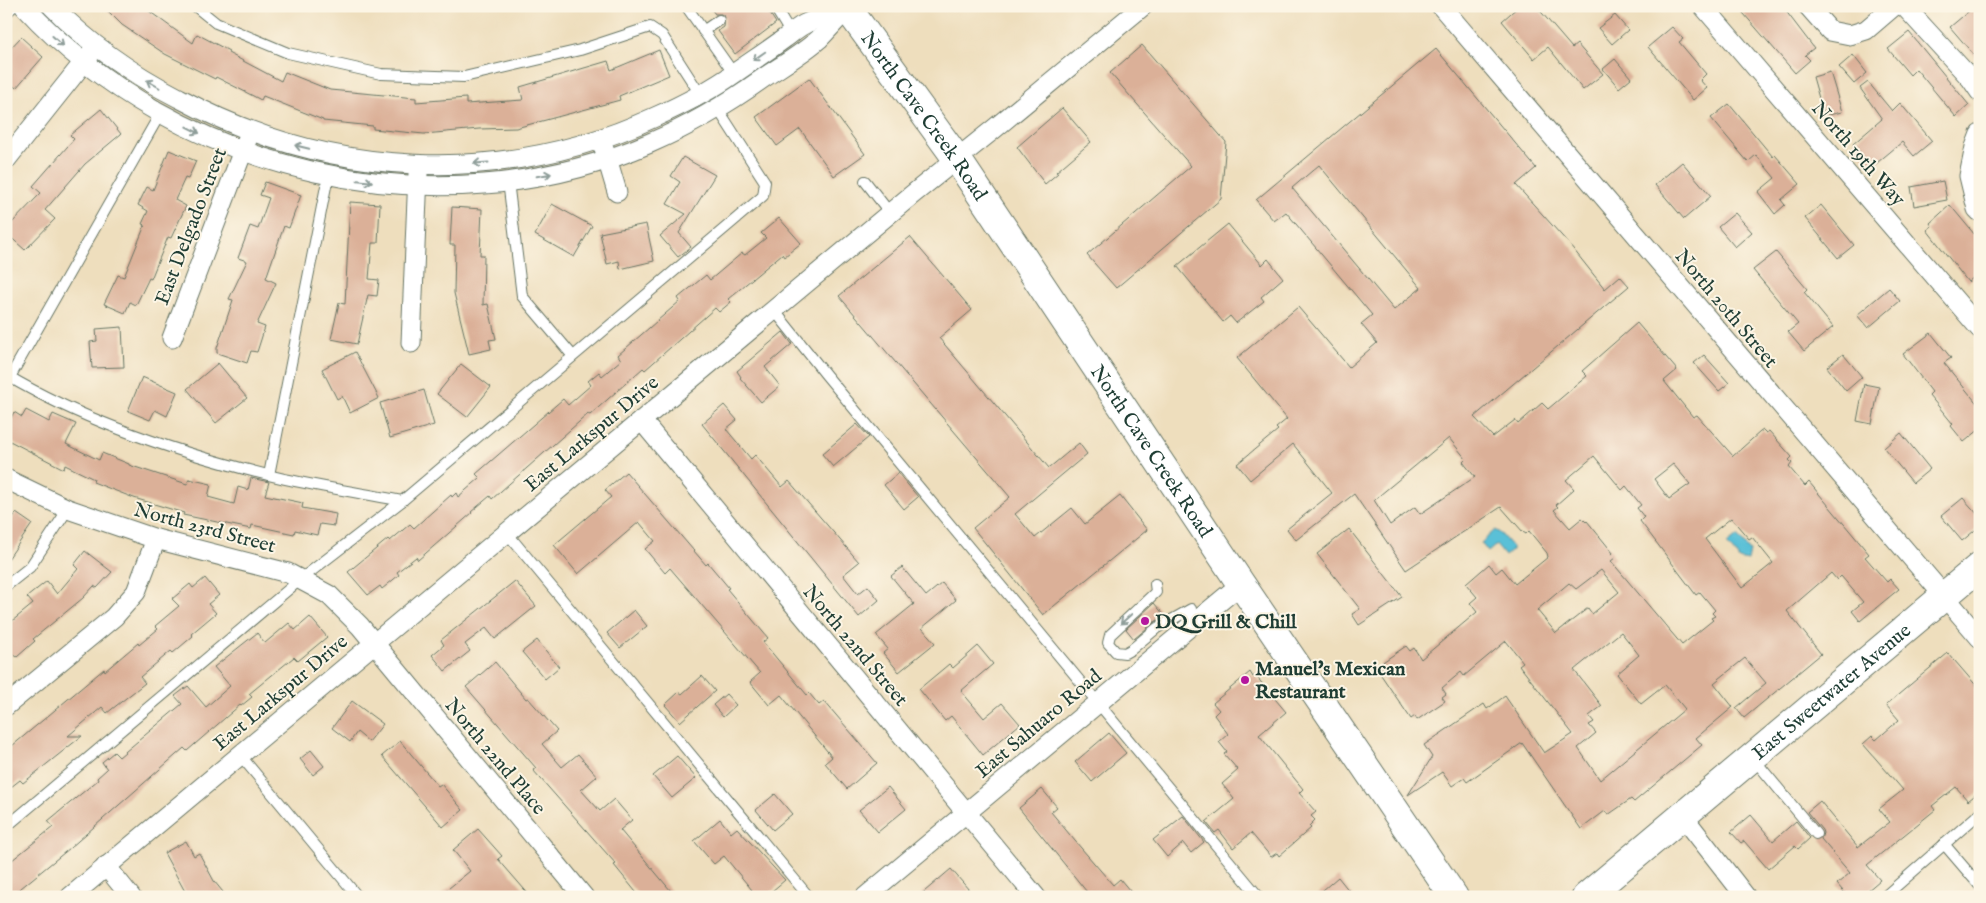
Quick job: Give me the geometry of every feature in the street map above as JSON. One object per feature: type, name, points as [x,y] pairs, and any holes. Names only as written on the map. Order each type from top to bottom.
[{"type":"main road","name":"North Cave Creek Road","points":[[847,7],[957,159],[1241,584],[1454,897]]},
{"type":"main road","name":"East Sweetwater Avenue","points":[[1586,897],[1980,566]]},
{"type":"street","points":[[24,6],[61,44],[134,99],[204,136],[242,152],[328,176],[418,186],[466,186],[561,172],[607,159],[655,141],[718,109],[740,95],[818,40],[847,7]]},
{"type":"street","points":[[52,6],[97,46],[130,71],[197,108],[250,131],[288,144],[366,160],[418,165],[485,163],[541,155],[601,139],[655,117],[700,94],[734,74],[806,23],[847,7]]},
{"type":"street","name":"East Larkspur Drive","points":[[70,897],[890,213],[1143,6]]},
{"type":"street","name":"North 20th Street","points":[[1441,6],[1980,638]]},
{"type":"street","name":"North 19th Way","points":[[1703,6],[1980,329]]},
{"type":"street","points":[[1808,6],[1830,31],[1850,36],[1866,30],[1894,6]]},
{"type":"street","points":[[1902,6],[1971,79],[1980,92]]},
{"type":"street","points":[[6,160],[97,46]]},
{"type":"street","name":"East Delgado Street","points":[[172,338],[250,131]]},
{"type":"street","points":[[1980,134],[1975,147],[1969,176],[1980,212]]},
{"type":"street","points":[[601,139],[617,192]]},
{"type":"street","points":[[411,343],[418,165]]},
{"type":"street","name":"North 22nd Street","points":[[642,421],[1036,897]]},
{"type":"street","name":"North 23rd Street","points":[[6,479],[68,509],[156,539],[288,573],[329,594],[344,608],[374,643]]},
{"type":"street","points":[[6,706],[114,617],[136,592],[156,539]]},
{"type":"street","name":"East Sahuaro Road","points":[[865,897],[1241,584]]},
{"type":"street","name":"North 22nd Place","points":[[374,643],[584,897]]},
{"type":"street","points":[[1682,815],[1746,897]]},
{"type":"street","points":[[106,866],[131,897]]},
{"type":"lane","points":[[6,12],[14,6]]},
{"type":"lane","points":[[195,6],[216,23],[288,53],[381,74],[464,76],[580,50],[650,27],[662,35],[700,94]]},
{"type":"lane","points":[[686,6],[734,74]]},
{"type":"lane","points":[[774,6],[791,34]]},
{"type":"lane","points":[[703,31],[719,20]]},
{"type":"lane","points":[[6,827],[301,579],[402,501],[572,355],[763,196],[765,182],[718,109]]},
{"type":"lane","points":[[160,114],[8,376],[90,418],[201,456],[269,475],[402,501]]},
{"type":"lane","points":[[269,475],[328,176]]},
{"type":"lane","points":[[508,181],[522,296],[572,355]]},
{"type":"lane","points":[[865,181],[890,213]]},
{"type":"lane","points":[[774,310],[1260,897]]},
{"type":"lane","points":[[6,586],[30,566],[68,509]]},
{"type":"lane","points":[[507,533],[809,897]]},
{"type":"lane","points":[[1155,584],[1156,592],[1110,635],[1108,643],[1116,652],[1125,653],[1157,628],[1191,609]]},
{"type":"lane","points":[[240,755],[358,897]]},
{"type":"lane","points":[[1752,757],[1816,834]]},
{"type":"lane","points":[[1884,897],[1980,813]]},
{"type":"lane","points":[[1944,844],[1980,886]]},
{"type":"water","points":[[1495,530],[1512,547],[1512,550],[1505,556],[1496,545],[1488,552],[1481,543]]},
{"type":"water","points":[[1737,536],[1750,551],[1748,561],[1738,559],[1727,544]]},
{"type":"building","points":[[103,6],[142,6],[193,43],[197,34],[281,81],[285,72],[330,90],[416,98],[416,102],[466,98],[466,104],[523,100],[520,87],[608,61],[611,70],[659,50],[669,75],[619,96],[620,100],[516,128],[424,134],[373,129],[373,126],[323,121],[263,96],[261,100],[165,54],[122,25]]},
{"type":"building","points":[[709,6],[765,6],[776,23],[735,54],[718,31],[724,27],[725,17],[721,14],[715,14]]},
{"type":"building","points":[[1519,6],[1536,6],[1572,48],[1577,44],[1603,74],[1583,90],[1548,47],[1534,59],[1502,21]]},
{"type":"building","points":[[1737,6],[1782,6],[1814,48],[1805,55],[1810,60],[1795,73]]},
{"type":"building","points":[[1975,6],[1980,6],[1980,62],[1950,27]]},
{"type":"building","points":[[1615,15],[1628,30],[1612,44],[1598,28]]},
{"type":"building","points":[[1672,27],[1683,39],[1679,42],[1706,74],[1700,80],[1707,88],[1693,100],[1648,47]]},
{"type":"building","points":[[1909,32],[1969,105],[1956,117],[1916,69],[1910,75],[1888,49]]},
{"type":"building","points":[[21,37],[43,57],[16,88],[6,80],[6,53]]},
{"type":"building","points":[[1142,45],[1226,142],[1221,199],[1116,288],[1087,255],[1191,166],[1110,73]]},
{"type":"building","points":[[1436,49],[1536,168],[1516,185],[1570,245],[1605,289],[1620,276],[1629,286],[1474,417],[1493,437],[1515,420],[1518,424],[1542,403],[1548,409],[1587,376],[1582,371],[1637,323],[1677,370],[1664,381],[1693,417],[1697,415],[1733,456],[1760,432],[1763,430],[1766,433],[1769,431],[1792,457],[1789,460],[1792,463],[1789,467],[1805,486],[1809,482],[1869,554],[1865,557],[1887,582],[1890,579],[1899,589],[1860,621],[1852,611],[1863,602],[1841,576],[1837,580],[1831,573],[1787,611],[1821,654],[1744,718],[1736,708],[1766,683],[1745,658],[1714,683],[1733,707],[1696,738],[1702,745],[1634,802],[1631,799],[1608,815],[1605,811],[1581,829],[1522,743],[1467,782],[1464,778],[1452,786],[1442,772],[1408,795],[1432,757],[1424,745],[1484,704],[1487,709],[1505,696],[1544,753],[1573,734],[1519,665],[1523,662],[1506,641],[1464,676],[1461,672],[1442,688],[1446,694],[1442,697],[1445,701],[1417,720],[1415,716],[1411,719],[1379,672],[1383,670],[1380,664],[1406,646],[1410,651],[1414,648],[1421,659],[1477,612],[1470,603],[1477,597],[1466,584],[1489,564],[1496,573],[1502,568],[1515,584],[1548,557],[1547,553],[1529,531],[1526,534],[1523,532],[1501,507],[1406,570],[1354,494],[1296,540],[1287,529],[1332,493],[1293,444],[1250,480],[1237,464],[1278,430],[1276,428],[1287,419],[1237,358],[1298,307],[1349,367],[1377,343],[1361,324],[1372,315],[1286,212],[1274,221],[1256,200]],"holes":[[[1319,165],[1421,288],[1394,310],[1292,188]],[[1449,438],[1466,459],[1463,462],[1475,477],[1420,514],[1415,507],[1390,525],[1374,500]],[[1594,456],[1622,490],[1626,486],[1641,505],[1637,508],[1644,517],[1640,521],[1696,595],[1700,592],[1715,610],[1712,613],[1715,616],[1711,618],[1713,620],[1682,645],[1611,561],[1615,558],[1613,553],[1587,521],[1582,518],[1570,528],[1554,510],[1558,507],[1556,505],[1574,489],[1566,480]],[[1673,464],[1690,484],[1669,499],[1654,479]],[[1731,518],[1749,539],[1752,537],[1773,563],[1742,588],[1705,539]],[[1601,570],[1619,592],[1592,614],[1588,608],[1556,633],[1537,610],[1569,583],[1576,589]],[[1621,632],[1639,655],[1617,674],[1641,704],[1665,685],[1685,709],[1600,780],[1578,748],[1596,733],[1589,725],[1594,722],[1589,716],[1602,706],[1574,670]]]},
{"type":"building","points":[[1853,55],[1867,73],[1854,84],[1839,67]]},
{"type":"building","points":[[1615,59],[1631,78],[1619,88],[1603,69]]},
{"type":"building","points":[[1830,72],[1842,112],[1824,116],[1813,77]]},
{"type":"building","points":[[809,78],[865,154],[834,176],[800,129],[777,146],[756,117]]},
{"type":"building","points":[[1868,82],[1892,111],[1900,103],[1932,141],[1914,156],[1902,142],[1872,167],[1853,144],[1882,119],[1860,88]]},
{"type":"building","points":[[1729,104],[1773,157],[1775,155],[1800,184],[1781,200],[1785,205],[1775,214],[1758,192],[1775,178],[1756,155],[1748,162],[1711,118]]},
{"type":"building","points":[[1062,108],[1091,142],[1045,184],[1017,147]]},
{"type":"building","points":[[101,109],[121,134],[85,164],[45,210],[55,219],[25,250],[6,233],[6,229],[41,193],[33,186],[74,139],[70,135]]},
{"type":"building","points":[[169,150],[196,161],[188,179],[185,178],[175,200],[186,206],[171,238],[168,237],[151,279],[149,278],[136,305],[130,302],[125,313],[104,304],[118,275],[124,277],[145,225],[142,224],[148,211],[138,205],[147,187],[153,190]]},
{"type":"building","points":[[683,157],[715,175],[679,233],[691,247],[678,257],[660,236],[686,214],[667,204],[680,182],[671,176]]},
{"type":"building","points":[[1682,162],[1711,196],[1684,219],[1655,185]]},
{"type":"building","points":[[1943,181],[1947,200],[1914,206],[1911,187]]},
{"type":"building","points":[[265,182],[301,195],[289,228],[284,226],[266,278],[276,283],[257,324],[265,327],[257,352],[251,351],[247,363],[217,353],[217,348],[233,300],[229,299],[247,261],[238,258],[250,226],[258,229],[269,198],[260,195]]},
{"type":"building","points":[[350,202],[380,204],[378,243],[372,243],[369,279],[379,280],[377,296],[368,295],[357,344],[331,339],[339,303],[345,304]]},
{"type":"building","points":[[552,204],[592,226],[574,257],[535,235]]},
{"type":"building","points":[[1821,205],[1854,245],[1838,258],[1805,218]]},
{"type":"building","points":[[1950,205],[1980,241],[1980,272],[1968,282],[1927,230],[1932,226],[1930,223]]},
{"type":"building","points":[[452,207],[482,209],[480,255],[484,255],[483,305],[488,304],[496,339],[489,340],[491,349],[469,354],[454,293],[455,245],[450,245]]},
{"type":"building","points":[[1735,213],[1752,232],[1735,247],[1718,227]]},
{"type":"building","points":[[779,218],[801,243],[784,257],[782,254],[728,299],[731,302],[719,312],[715,308],[645,370],[643,368],[590,415],[588,414],[492,499],[490,496],[471,512],[418,560],[416,557],[397,572],[399,575],[382,589],[380,586],[368,595],[348,572],[388,539],[390,541],[410,524],[414,528],[451,495],[452,497],[456,493],[458,497],[480,478],[476,474],[563,399],[568,405],[591,385],[588,381],[599,372],[602,376],[621,360],[618,355],[680,301],[678,298],[706,275],[710,280],[742,253],[745,255],[766,238],[761,233]]},
{"type":"building","points":[[646,224],[654,261],[620,269],[619,261],[607,264],[600,233]]},
{"type":"building","points":[[1228,224],[1262,265],[1268,259],[1283,278],[1261,297],[1264,301],[1236,323],[1230,316],[1223,322],[1177,266]]},
{"type":"building","points":[[910,237],[972,310],[939,338],[1049,468],[1079,443],[1087,454],[1015,514],[1035,538],[1072,508],[1085,524],[1120,496],[1147,530],[1043,615],[973,528],[1010,497],[839,296]]},
{"type":"building","points":[[1776,252],[1807,289],[1804,292],[1833,327],[1804,351],[1788,332],[1798,324],[1753,270]]},
{"type":"building","points":[[1889,288],[1900,301],[1868,328],[1857,315]]},
{"type":"building","points":[[122,327],[124,367],[92,368],[90,342],[97,341],[96,329]]},
{"type":"building","points":[[783,332],[792,344],[765,367],[780,386],[761,402],[740,378],[737,371]]},
{"type":"building","points":[[1931,333],[1951,358],[1944,363],[1980,407],[1980,429],[1964,442],[1951,426],[1953,424],[1929,395],[1932,392],[1903,354]]},
{"type":"building","points":[[355,352],[379,398],[350,413],[342,396],[337,399],[322,369]]},
{"type":"building","points":[[1843,354],[1862,377],[1846,391],[1827,367]]},
{"type":"building","points":[[1704,355],[1729,383],[1719,391],[1694,363]]},
{"type":"building","points":[[218,363],[247,398],[216,423],[187,389]]},
{"type":"building","points":[[461,364],[491,387],[467,417],[437,394]]},
{"type":"building","points":[[142,377],[177,392],[167,416],[155,410],[150,420],[128,411]]},
{"type":"building","points":[[1864,384],[1879,387],[1872,424],[1857,421]]},
{"type":"building","points":[[424,390],[434,425],[390,438],[380,403]]},
{"type":"building","points":[[724,405],[737,420],[726,429],[751,459],[755,455],[782,487],[789,481],[859,562],[843,575],[858,594],[868,586],[879,600],[859,617],[702,424]]},
{"type":"building","points":[[26,410],[49,422],[53,414],[76,424],[66,444],[99,460],[102,453],[129,465],[187,484],[189,479],[211,484],[208,497],[234,504],[238,487],[248,490],[251,478],[269,482],[265,495],[303,503],[302,508],[336,514],[334,526],[320,524],[317,535],[295,530],[294,534],[252,525],[251,529],[183,515],[184,513],[134,498],[93,482],[94,479],[65,465],[64,469],[6,439],[6,427],[14,412],[22,417]]},
{"type":"building","points":[[857,424],[869,437],[833,467],[822,454]]},
{"type":"building","points":[[1901,433],[1930,469],[1913,483],[1884,448]]},
{"type":"building","points":[[626,472],[706,565],[708,563],[729,588],[727,589],[768,638],[763,642],[807,695],[809,693],[819,705],[824,701],[877,763],[847,789],[825,763],[832,757],[781,695],[769,705],[750,682],[760,673],[670,568],[665,573],[645,549],[655,541],[639,522],[578,574],[554,545],[611,497],[605,490]]},
{"type":"building","points":[[898,473],[918,497],[904,509],[884,485]]},
{"type":"building","points":[[1963,498],[1980,517],[1980,526],[1962,541],[1941,516]]},
{"type":"building","points":[[16,513],[32,524],[6,562],[6,515],[12,519]]},
{"type":"building","points":[[1349,529],[1402,597],[1359,625],[1352,614],[1360,609],[1317,554]]},
{"type":"building","points":[[85,551],[112,572],[97,588],[94,586],[83,598],[33,639],[35,641],[17,657],[13,654],[6,660],[6,626],[33,604],[27,597],[47,581],[57,594],[78,569],[74,565]]},
{"type":"building","points":[[902,567],[926,596],[942,583],[956,600],[922,628],[935,643],[899,672],[883,653],[888,649],[876,635],[914,604],[891,576]]},
{"type":"building","points":[[205,578],[219,595],[208,604],[216,613],[191,634],[193,636],[173,653],[171,651],[140,677],[145,683],[107,713],[102,707],[68,736],[82,736],[23,783],[20,780],[6,791],[6,751],[104,669],[105,671],[158,629],[155,626],[179,606],[172,599],[190,584],[193,588]]},
{"type":"building","points":[[515,581],[536,606],[495,639],[486,628],[465,644],[470,651],[445,671],[432,655],[444,645],[441,640]]},
{"type":"building","name":"DQ Grill & Chill","points":[[1154,603],[1165,616],[1153,623],[1134,639],[1126,629]]},
{"type":"building","points":[[634,610],[647,626],[620,648],[607,633]]},
{"type":"building","points":[[310,617],[327,637],[298,661],[294,657],[249,694],[252,697],[240,705],[187,751],[184,748],[70,848],[10,897],[6,897],[6,865],[53,827],[48,821],[98,780],[97,778],[107,769],[102,762],[114,752],[119,757],[182,704],[175,696],[188,686],[206,707],[230,686],[214,667],[257,633],[265,643],[289,623],[295,630]]},
{"type":"building","points":[[537,640],[559,667],[545,679],[522,652]]},
{"type":"building","points":[[978,646],[993,664],[961,691],[984,718],[1002,703],[1020,724],[983,755],[951,716],[945,721],[919,689],[949,664],[953,668]]},
{"type":"building","points":[[1948,653],[1980,690],[1980,791],[1968,801],[1956,787],[1932,806],[1935,810],[1867,865],[1880,880],[1860,897],[1848,897],[1837,884],[1850,873],[1821,839],[1822,830],[1807,812],[1820,801],[1858,847],[1890,822],[1879,809],[1903,790],[1863,744],[1872,736],[1876,740],[1899,720],[1886,705]]},
{"type":"building","points":[[495,662],[526,699],[528,698],[557,731],[542,744],[562,767],[578,754],[597,776],[581,790],[600,811],[614,799],[632,820],[620,830],[676,897],[640,897],[614,865],[616,864],[533,770],[536,768],[466,687]]},
{"type":"building","points":[[1250,672],[1253,677],[1255,675],[1286,712],[1259,735],[1303,789],[1299,793],[1316,812],[1311,816],[1315,820],[1309,826],[1311,828],[1279,856],[1277,853],[1271,857],[1251,833],[1233,848],[1219,830],[1215,833],[1206,822],[1234,799],[1222,784],[1238,770],[1224,754],[1227,752],[1219,742],[1228,734],[1214,715],[1219,710],[1213,703]]},
{"type":"building","points":[[702,676],[715,691],[680,722],[665,705],[679,692],[682,694]]},
{"type":"building","points":[[726,694],[736,705],[723,717],[713,705]]},
{"type":"building","points":[[352,701],[383,724],[369,742],[357,732],[350,742],[332,728]]},
{"type":"building","points":[[1109,733],[1126,753],[1092,782],[1075,762]]},
{"type":"building","points":[[400,741],[438,786],[441,784],[463,810],[443,827],[382,756]]},
{"type":"building","points":[[311,750],[324,766],[313,775],[300,759]]},
{"type":"building","points":[[677,756],[696,778],[672,798],[653,776]]},
{"type":"building","points":[[888,787],[906,809],[878,832],[859,810]]},
{"type":"building","points":[[1042,789],[1057,807],[1051,812],[1075,841],[1113,885],[1120,879],[1135,897],[1091,897],[1019,808]]},
{"type":"building","points":[[775,794],[792,814],[773,830],[756,810]]},
{"type":"building","points":[[1751,815],[1773,841],[1796,821],[1810,838],[1798,849],[1795,846],[1768,869],[1744,841],[1741,843],[1731,832]]},
{"type":"building","points":[[1183,816],[1204,842],[1191,853],[1183,843],[1167,857],[1153,840]]},
{"type":"building","points":[[720,819],[731,833],[737,828],[785,880],[765,897],[743,897],[752,890],[724,856],[714,864],[694,841]]},
{"type":"building","points":[[478,829],[502,856],[498,859],[531,897],[438,897],[470,871],[453,850]]},
{"type":"building","points":[[186,841],[194,856],[199,853],[214,881],[227,897],[188,897],[164,853]]},
{"type":"building","points":[[951,869],[975,897],[918,897]]},
{"type":"building","points":[[1338,877],[1354,897],[1315,897]]},
{"type":"place","name":"DQ Grill & Chill","points":[[1145,621]]},
{"type":"place","name":"Manuel's Mexican Restaurant","points":[[1245,680]]}]
